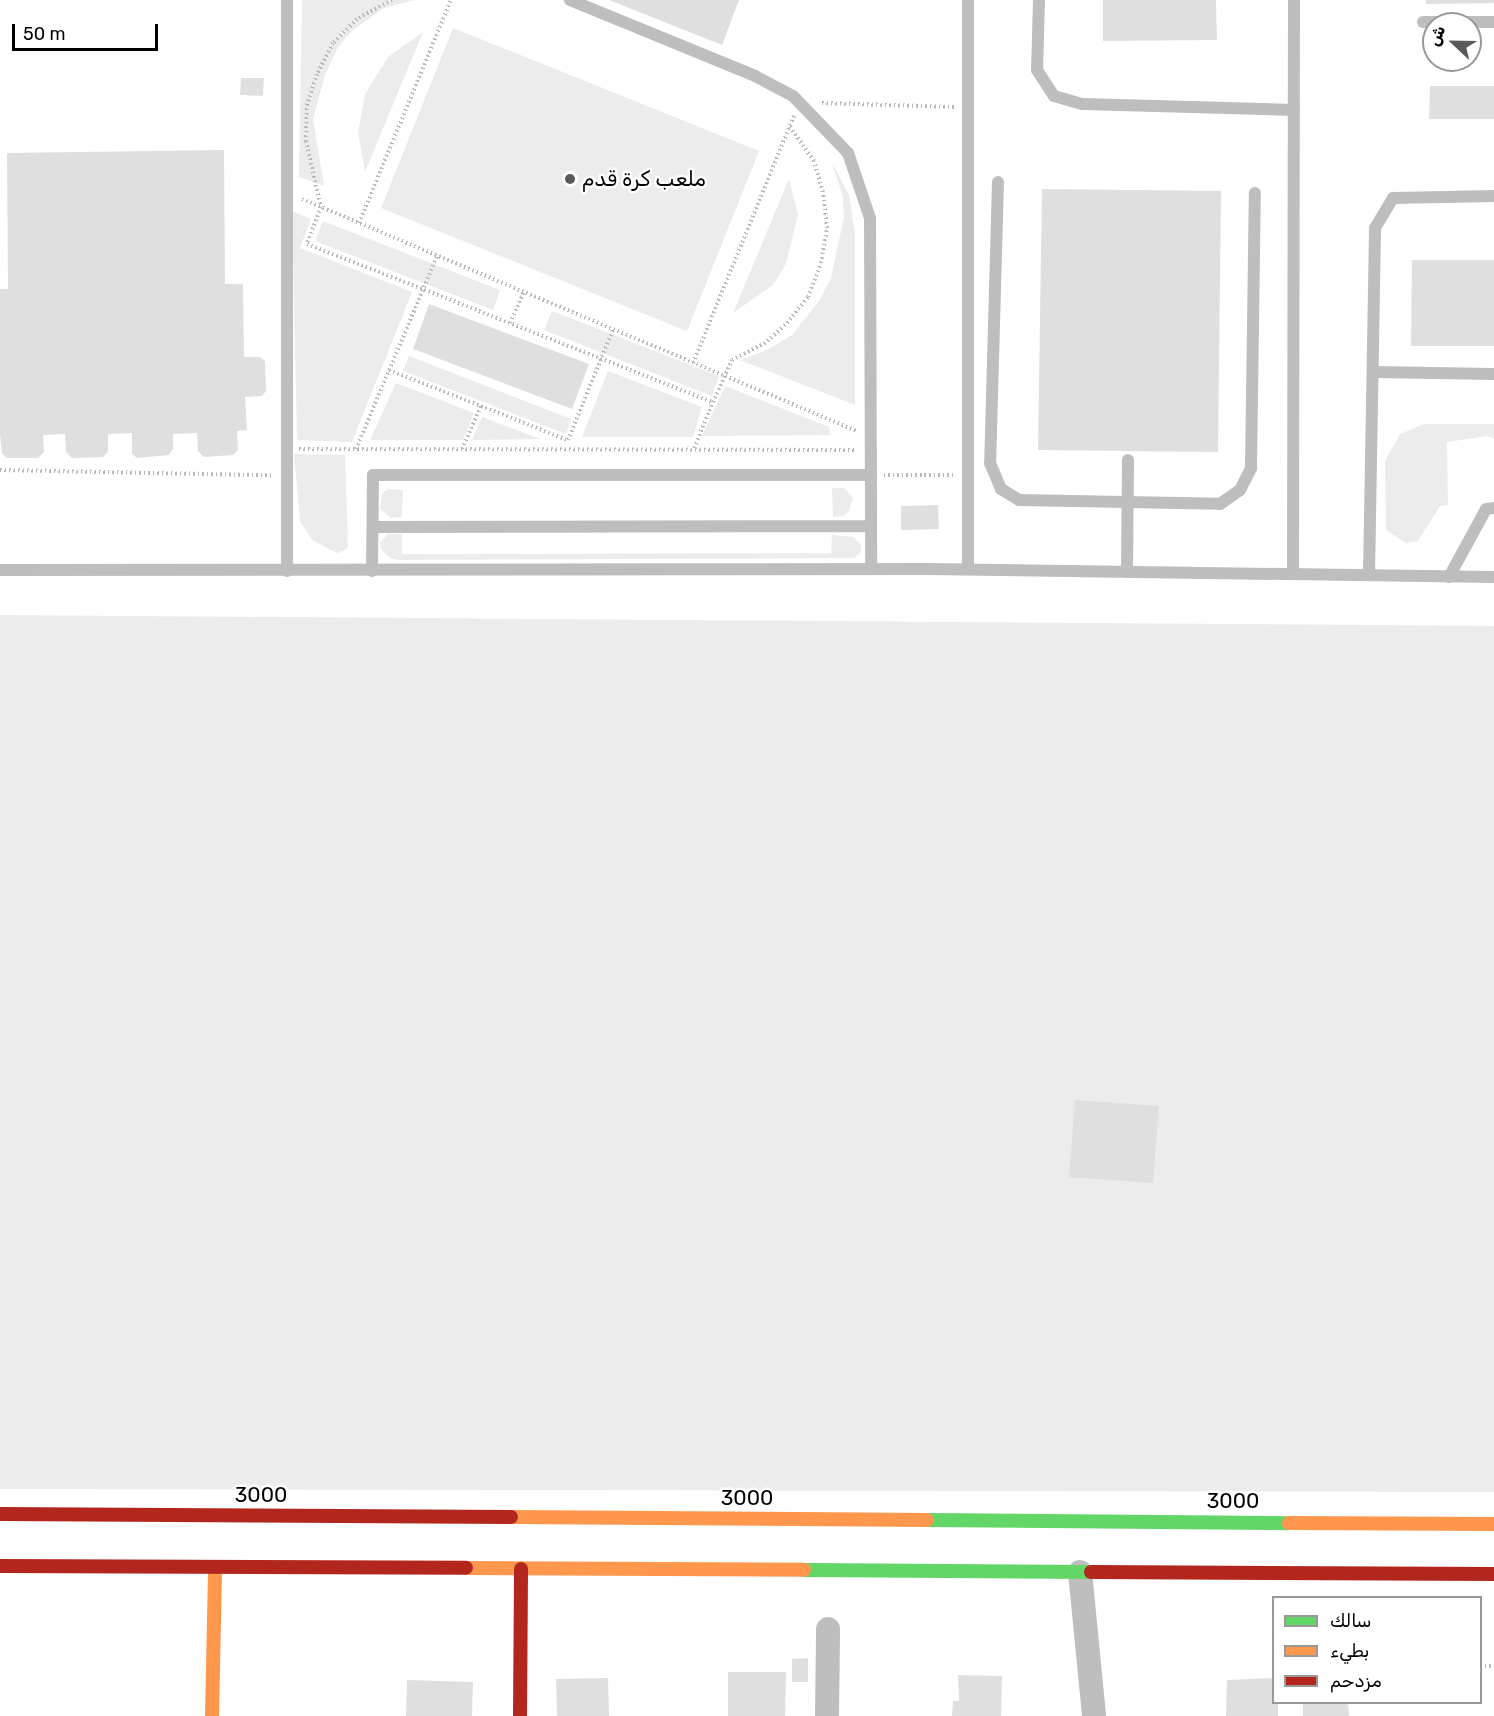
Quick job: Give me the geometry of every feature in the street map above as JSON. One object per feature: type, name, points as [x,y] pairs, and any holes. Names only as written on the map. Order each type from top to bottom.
[{"type":"street","name":"3000","points":[[0,1514],[1494,1524]]},
{"type":"street","points":[[0,1566],[1494,1574]]},
{"type":"street","points":[[212,1716],[215,1568]]},
{"type":"street","points":[[520,1716],[521,1569]]},
{"type":"street","points":[[1080,1572],[1094,1716]]},
{"type":"street","points":[[827,1716],[828,1629]]},
{"type":"lane","points":[[287,0],[287,571]]},
{"type":"lane","points":[[570,0],[755,76],[800,102],[848,153],[870,218],[871,569]]},
{"type":"lane","points":[[968,0],[968,569]]},
{"type":"lane","points":[[1039,0],[1037,70],[1054,96],[1082,104],[1294,110]]},
{"type":"lane","points":[[1293,574],[1294,0]]},
{"type":"lane","points":[[998,182],[990,463],[1001,489],[1019,500],[1220,504],[1240,490],[1251,468],[1255,193]]},
{"type":"lane","points":[[1369,575],[1375,228],[1393,198],[1494,196]]},
{"type":"lane","points":[[1373,372],[1494,374]]},
{"type":"lane","points":[[1127,572],[1128,460]]},
{"type":"lane","points":[[372,571],[373,475],[871,475]]},
{"type":"lane","points":[[1449,577],[1486,509],[1494,508]]},
{"type":"lane","points":[[373,527],[871,526]]},
{"type":"lane","points":[[0,570],[968,569],[1494,577]]},
{"type":"path","points":[[392,0],[357,19],[333,43],[317,74],[307,104],[306,141],[321,207],[307,244],[713,402]]},
{"type":"path","points":[[359,223],[451,0]]},
{"type":"path","points":[[693,363],[800,102],[968,107]]},
{"type":"path","points":[[693,449],[732,360],[765,344],[787,323],[808,297],[821,263],[827,228],[823,192],[813,161],[790,127]]},
{"type":"path","points":[[287,193],[724,376],[871,444]]},
{"type":"path","points":[[356,449],[437,256]]},
{"type":"path","points":[[510,324],[524,292]]},
{"type":"path","points":[[565,449],[613,329]]},
{"type":"path","points":[[389,370],[568,440]]},
{"type":"path","points":[[462,449],[480,406]]},
{"type":"path","points":[[287,448],[693,449],[871,444]]},
{"type":"path","points":[[0,470],[287,475]]},
{"type":"path","points":[[871,475],[968,475]]},
{"type":"shaded area","points":[[302,0],[415,0],[384,8],[352,31],[338,47],[325,75],[313,119],[324,186],[299,177]]},
{"type":"shaded area","name":"ملعب كرة قدم","points":[[453,28],[759,151],[687,331],[381,208]]},
{"type":"shaded area","points":[[423,32],[365,172],[358,133],[365,94],[388,57]]},
{"type":"shaded area","points":[[832,163],[849,195],[855,233],[855,405],[740,360],[769,349],[792,335],[819,301],[831,278],[844,217],[843,197]]},
{"type":"shaded area","points":[[789,179],[798,215],[786,264],[773,285],[733,313]]},
{"type":"shaded area","points":[[292,211],[311,219],[300,248],[412,292],[352,442],[297,440]]},
{"type":"shaded area","points":[[323,221],[500,290],[493,310],[315,241]]},
{"type":"shaded area","points":[[552,311],[719,376],[712,396],[544,330]]},
{"type":"shaded area","points":[[409,356],[571,419],[566,434],[403,371]]},
{"type":"shaded area","points":[[608,371],[702,407],[693,437],[582,437]]},
{"type":"shaded area","points":[[396,383],[474,413],[463,440],[370,440]]},
{"type":"shaded area","points":[[725,386],[829,427],[830,435],[702,436]]},
{"type":"shaded area","points":[[482,417],[541,439],[472,440]]},
{"type":"shaded area","points":[[1424,424],[1494,424],[1494,439],[1487,436],[1447,442],[1448,505],[1440,506],[1418,541],[1406,543],[1386,530],[1385,461],[1400,434]]},
{"type":"shaded area","points":[[294,454],[345,455],[348,547],[343,551],[337,553],[312,540],[300,521]]},
{"type":"shaded area","points":[[832,488],[844,488],[853,498],[849,511],[843,516],[833,517]]},
{"type":"shaded area","points":[[388,489],[403,490],[402,517],[391,518],[380,509],[382,494]]},
{"type":"shaded area","points":[[388,534],[402,534],[402,554],[831,553],[832,535],[853,537],[861,545],[860,553],[854,558],[398,560],[390,558],[381,549],[380,543]]},
{"type":"shaded area","points":[[0,615],[1494,626],[1494,1492],[0,1489]]},
{"type":"building","points":[[609,0],[739,0],[722,45]]},
{"type":"building","points":[[1103,0],[1216,0],[1217,40],[1103,41]]},
{"type":"building","points":[[1426,0],[1494,0],[1494,3],[1426,4]]},
{"type":"building","points":[[241,78],[264,78],[263,96],[240,95]]},
{"type":"building","points":[[1430,86],[1494,86],[1494,119],[1429,119]]},
{"type":"building","points":[[224,150],[225,284],[243,284],[244,357],[260,357],[265,361],[266,391],[262,396],[245,397],[247,430],[237,431],[238,450],[233,455],[204,457],[198,451],[197,433],[173,434],[173,449],[169,455],[137,458],[132,454],[132,433],[108,434],[108,452],[103,457],[72,458],[66,452],[65,434],[43,435],[44,452],[38,458],[7,458],[2,453],[0,434],[0,289],[8,289],[7,153]]},
{"type":"building","points":[[1042,189],[1221,191],[1218,452],[1038,450]]},
{"type":"building","points":[[1412,260],[1494,260],[1494,346],[1411,346]]},
{"type":"building","points":[[429,304],[589,364],[572,409],[413,349]]},
{"type":"building","points":[[938,505],[939,529],[901,530],[901,506]]},
{"type":"building","points":[[1075,1100],[1159,1106],[1153,1183],[1069,1177]]},
{"type":"building","points":[[808,1658],[808,1682],[792,1682],[792,1659]]},
{"type":"building","points":[[728,1672],[786,1672],[785,1716],[728,1716]]},
{"type":"building","points":[[958,1675],[1002,1676],[1001,1716],[952,1716],[953,1701],[959,1701]]},
{"type":"building","points":[[608,1678],[609,1716],[557,1716],[556,1679]]},
{"type":"building","points":[[1272,1678],[1272,1704],[1278,1704],[1278,1716],[1226,1716],[1227,1680]]},
{"type":"building","points":[[407,1680],[473,1682],[472,1716],[406,1716]]},
{"type":"building","points":[[1303,1704],[1348,1704],[1349,1716],[1303,1716]]},
{"type":"traffic: fast","points":[[927,1520],[1289,1523]]},
{"type":"traffic: fast","points":[[804,1570],[1091,1572]]},
{"type":"traffic: slow","points":[[511,1517],[927,1520]]},
{"type":"traffic: slow","points":[[1289,1523],[1494,1524]]},
{"type":"traffic: slow","points":[[212,1716],[215,1568]]},
{"type":"traffic: slow","points":[[466,1568],[804,1570]]},
{"type":"traffic: jam","points":[[0,1514],[511,1517]]},
{"type":"traffic: jam","points":[[0,1566],[466,1568]]},
{"type":"traffic: jam","points":[[520,1716],[521,1569]]},
{"type":"traffic: jam","points":[[1091,1572],[1494,1574]]},
{"type":"place","name":"ملعب كرة قدم","points":[[570,179]]}]
